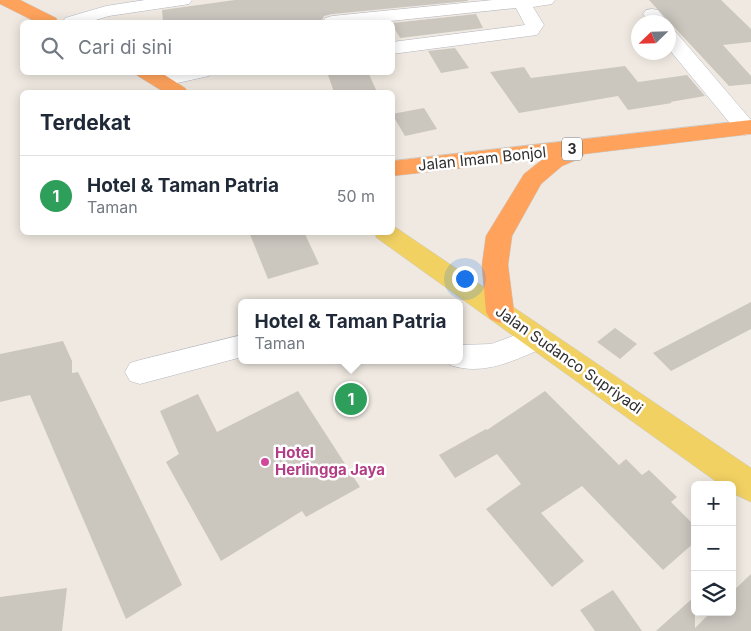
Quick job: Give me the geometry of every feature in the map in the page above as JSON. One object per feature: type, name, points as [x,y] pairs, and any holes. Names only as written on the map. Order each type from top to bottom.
[{"type":"highway","points":[[6,0],[45,20]]},
{"type":"highway","points":[[152,77],[175,90]]},
{"type":"highway","name":"Jalan Imam Bonjol","points":[[395,169],[748,128]]},
{"type":"highway","points":[[500,312],[495,265],[499,236],[508,217],[532,180],[554,161],[588,147]]},
{"type":"main road","name":"Jalan Sudanco Supriyadi","points":[[390,235],[751,487]]},
{"type":"street","points":[[76,20],[104,7],[183,0]]},
{"type":"street","points":[[373,0],[381,20],[546,0]]},
{"type":"street","points":[[395,48],[530,30],[535,25],[520,2]]},
{"type":"street","points":[[104,7],[136,20]]},
{"type":"street","points":[[676,43],[748,128]]},
{"type":"street","points":[[152,77],[172,75]]},
{"type":"street","points":[[463,357],[492,356],[538,338]]},
{"type":"street","points":[[140,372],[238,347]]},
{"type":"building","points":[[235,0],[468,0],[332,14],[324,16],[322,20],[163,20],[162,10]]},
{"type":"building","points":[[649,0],[721,0],[751,29],[751,42],[723,45],[751,76],[751,84],[729,86],[676,29],[676,15],[663,15]]},
{"type":"building","points":[[476,14],[483,28],[400,38],[395,29],[395,23]]},
{"type":"building","points":[[455,48],[469,68],[441,73],[428,51]]},
{"type":"building","points":[[625,66],[638,82],[687,75],[705,96],[628,110],[618,96],[519,113],[490,72],[524,67],[531,78]]},
{"type":"building","points":[[328,75],[369,75],[376,90],[333,90]]},
{"type":"building","points":[[424,108],[437,129],[405,136],[395,119],[395,113]]},
{"type":"building","points":[[250,235],[305,235],[319,264],[268,279]]},
{"type":"building","points":[[751,302],[751,329],[671,371],[653,353]]},
{"type":"building","points":[[615,328],[637,344],[620,359],[597,342]]},
{"type":"building","points":[[63,341],[72,361],[72,373],[78,372],[182,585],[126,619],[30,395],[0,402],[0,354]]},
{"type":"building","points":[[298,391],[360,487],[306,517],[302,511],[221,561],[166,462],[179,454],[160,411],[198,394],[217,432]]},
{"type":"building","points":[[545,391],[619,465],[626,459],[642,475],[649,470],[677,497],[671,502],[691,522],[691,546],[663,570],[582,486],[541,513],[584,561],[552,587],[486,509],[521,484],[497,454],[455,478],[439,455],[487,430]]},
{"type":"building","points":[[751,574],[751,631],[656,631],[691,600],[691,616],[695,616],[695,628],[707,616],[736,616],[736,588]]},
{"type":"building","points":[[67,588],[62,631],[0,631],[0,597]]},
{"type":"building","points":[[613,590],[642,631],[595,631],[580,610]]},
{"type":"place","name":"Hotel & Taman Patria","points":[[351,399]]},
{"type":"place","name":"Hotel Herlingga Jaya","points":[[265,462]]}]
